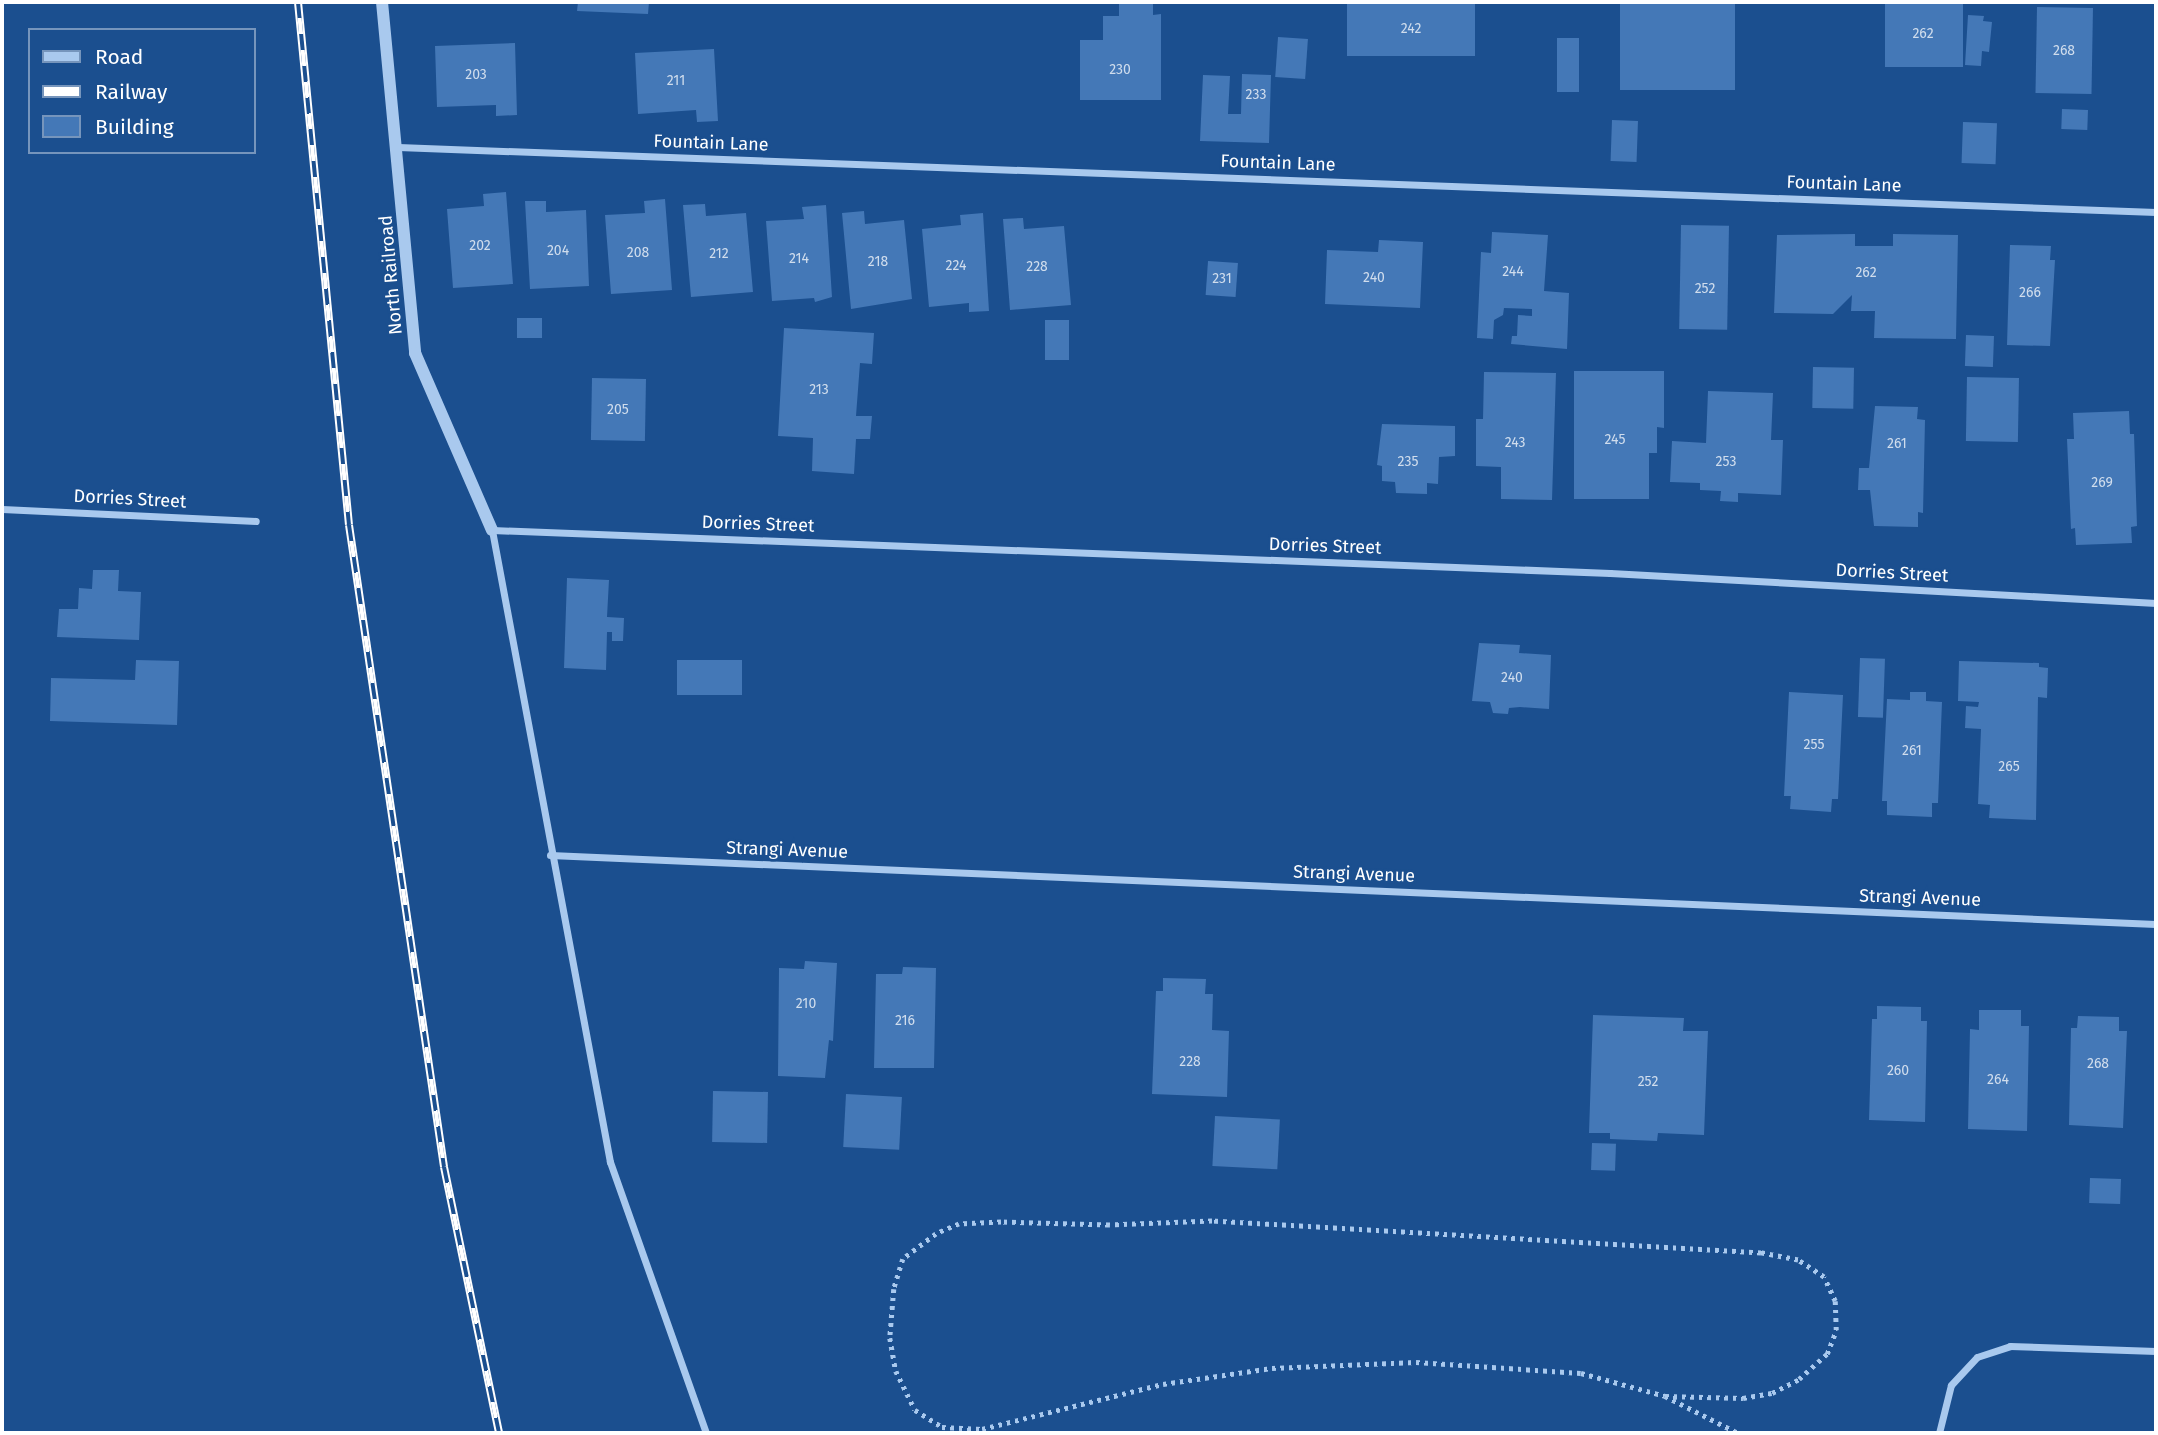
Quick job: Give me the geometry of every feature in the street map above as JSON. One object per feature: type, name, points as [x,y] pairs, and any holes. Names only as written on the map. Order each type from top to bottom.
[{"type":"street","name":"North Railroad","points":[[382,2],[398,147],[415,353],[492,530]]},
{"type":"street","name":"Fountain Lane","points":[[398,147],[2156,212]]},
{"type":"street","name":"Dorries Street","points":[[2,509],[256,521]]},
{"type":"street","name":"Dorries Street","points":[[492,530],[1610,573],[2156,603]]},
{"type":"street","points":[[492,530],[550,855],[610,1162],[706,1433]]},
{"type":"street","name":"Strangi Avenue","points":[[550,855],[2156,924]]},
{"type":"street","points":[[1939,1433],[1951,1385],[1977,1357],[2010,1346],[2156,1351]]},
{"type":"path","points":[[1665,1396],[1743,1398],[1772,1393],[1799,1378],[1827,1354],[1836,1330],[1835,1301],[1824,1277],[1798,1260],[1747,1252],[1212,1221],[1110,1225],[1001,1222],[958,1224],[936,1234],[903,1259],[894,1289],[890,1338],[896,1371],[915,1410],[942,1427],[982,1429],[1163,1384],[1272,1368],[1403,1363],[1501,1364],[1581,1373],[1665,1396],[1738,1433]]},
{"type":"building","points":[[578,2],[649,2],[648,14],[577,11]]},
{"type":"building","points":[[1347,2],[1475,2],[1475,56],[1347,56]]},
{"type":"building","points":[[1620,2],[1735,2],[1735,90],[1620,90]]},
{"type":"building","points":[[1885,2],[1963,2],[1963,67],[1885,67]]},
{"type":"building","points":[[1119,3],[1153,3],[1153,15],[1161,14],[1161,100],[1080,100],[1080,40],[1103,40],[1103,16],[1119,16]]},
{"type":"building","points":[[2037,7],[2093,8],[2091,94],[2035,93]]},
{"type":"building","points":[[1968,15],[1984,16],[1983,21],[1992,22],[1989,52],[1982,51],[1981,66],[1965,65]]},
{"type":"building","points":[[1278,37],[1308,39],[1305,79],[1275,77]]},
{"type":"building","points":[[1557,38],[1579,38],[1579,92],[1557,92]]},
{"type":"building","points":[[515,43],[517,115],[496,116],[496,105],[437,107],[435,46]]},
{"type":"building","points":[[714,49],[718,121],[697,122],[696,110],[638,114],[635,53]]},
{"type":"building","points":[[1242,74],[1271,75],[1269,143],[1200,141],[1203,75],[1230,76],[1228,114],[1241,114]]},
{"type":"building","points":[[2062,109],[2088,110],[2087,130],[2061,129]]},
{"type":"building","points":[[1612,120],[1638,121],[1637,162],[1611,161]]},
{"type":"building","points":[[1963,122],[1997,123],[1996,164],[1962,163]]},
{"type":"building","points":[[506,192],[513,284],[453,288],[447,209],[484,206],[483,194]]},
{"type":"building","points":[[665,199],[672,290],[611,294],[605,215],[645,213],[644,201]]},
{"type":"building","points":[[525,201],[546,201],[546,212],[586,210],[589,286],[530,289]]},
{"type":"building","points":[[705,204],[706,216],[746,213],[753,292],[691,297],[683,205]]},
{"type":"building","points":[[826,205],[832,297],[815,302],[814,298],[772,301],[766,221],[804,219],[802,207]]},
{"type":"building","points":[[864,211],[865,224],[904,220],[912,299],[851,309],[842,213]]},
{"type":"building","points":[[983,213],[989,311],[969,312],[969,303],[929,307],[922,229],[961,225],[960,215]]},
{"type":"building","points":[[1023,218],[1024,229],[1064,226],[1071,305],[1010,310],[1003,219]]},
{"type":"building","points":[[1681,225],[1729,226],[1727,330],[1679,329]]},
{"type":"building","points":[[1492,232],[1548,235],[1544,291],[1569,293],[1567,349],[1511,344],[1512,336],[1517,336],[1518,315],[1532,316],[1532,309],[1504,308],[1503,315],[1494,320],[1493,339],[1477,338],[1481,252],[1491,253]]},
{"type":"building","points":[[1855,234],[1855,246],[1893,246],[1893,234],[1958,235],[1956,339],[1874,338],[1875,311],[1851,311],[1852,295],[1833,314],[1774,313],[1777,235]]},
{"type":"building","points":[[1379,240],[1423,242],[1420,308],[1325,304],[1327,250],[1378,252]]},
{"type":"building","points":[[2010,245],[2051,246],[2050,260],[2055,260],[2050,346],[2007,345]]},
{"type":"building","points":[[1208,261],[1238,263],[1236,297],[1206,295]]},
{"type":"building","points":[[517,318],[542,318],[542,338],[517,338]]},
{"type":"building","points":[[1045,320],[1069,320],[1069,360],[1045,360]]},
{"type":"building","points":[[784,328],[874,333],[872,364],[860,363],[856,416],[872,416],[870,439],[856,439],[854,474],[812,471],[813,438],[778,436]]},
{"type":"building","points":[[1966,335],[1994,336],[1993,367],[1965,366]]},
{"type":"building","points":[[1813,367],[1854,368],[1853,409],[1812,408]]},
{"type":"building","points":[[1574,371],[1664,371],[1664,428],[1657,427],[1657,453],[1649,453],[1649,499],[1574,499]]},
{"type":"building","points":[[1484,372],[1556,373],[1552,500],[1501,499],[1501,467],[1476,466],[1476,419],[1483,419]]},
{"type":"building","points":[[1967,377],[2019,378],[2018,442],[1966,441]]},
{"type":"building","points":[[592,378],[646,379],[645,441],[591,440]]},
{"type":"building","points":[[1708,391],[1773,393],[1771,440],[1783,440],[1781,495],[1738,493],[1738,502],[1720,501],[1721,491],[1700,490],[1700,483],[1670,482],[1672,441],[1706,443]]},
{"type":"building","points":[[1875,406],[1918,407],[1917,419],[1925,420],[1923,513],[1918,512],[1918,527],[1874,526],[1870,490],[1858,490],[1859,468],[1869,468]]},
{"type":"building","points":[[2129,411],[2130,434],[2134,434],[2137,526],[2131,527],[2132,543],[2076,545],[2075,528],[2071,529],[2067,439],[2074,439],[2073,413]]},
{"type":"building","points":[[1382,424],[1455,426],[1455,456],[1439,457],[1438,484],[1427,483],[1427,494],[1396,493],[1395,482],[1382,481],[1382,466],[1377,465]]},
{"type":"building","points":[[93,570],[119,570],[118,591],[141,592],[139,640],[57,637],[59,609],[78,609],[79,588],[92,589]]},
{"type":"building","points":[[567,578],[609,580],[607,617],[624,618],[623,641],[612,641],[612,632],[607,632],[606,670],[564,668]]},
{"type":"building","points":[[1479,643],[1520,645],[1519,653],[1551,655],[1549,709],[1520,707],[1509,708],[1508,714],[1493,713],[1490,702],[1472,701]]},
{"type":"building","points":[[1860,658],[1885,659],[1883,718],[1858,717]]},
{"type":"building","points":[[136,660],[179,661],[177,725],[50,721],[51,678],[135,680]]},
{"type":"building","points":[[677,660],[742,660],[742,695],[677,695]]},
{"type":"building","points":[[1959,661],[2039,663],[2039,667],[2048,668],[2047,698],[2038,697],[2036,820],[1989,818],[1990,805],[1978,804],[1981,729],[1965,728],[1966,706],[1978,707],[1979,702],[1958,701]]},
{"type":"building","points":[[1789,692],[1843,695],[1838,799],[1832,799],[1831,812],[1790,809],[1791,796],[1784,796]]},
{"type":"building","points":[[1910,692],[1926,692],[1926,701],[1942,702],[1938,803],[1932,803],[1932,817],[1887,815],[1887,801],[1882,801],[1887,699],[1910,700]]},
{"type":"building","points":[[805,961],[837,963],[833,1041],[829,1040],[825,1078],[778,1076],[779,968],[804,969]]},
{"type":"building","points":[[903,967],[936,968],[934,1068],[874,1068],[876,974],[902,974]]},
{"type":"building","points":[[1163,978],[1206,979],[1205,994],[1213,994],[1212,1030],[1229,1031],[1227,1097],[1152,1094],[1156,991],[1163,991]]},
{"type":"building","points":[[1877,1006],[1921,1007],[1921,1021],[1927,1021],[1925,1122],[1869,1120],[1872,1019],[1877,1019]]},
{"type":"building","points":[[1979,1010],[2021,1010],[2021,1026],[2029,1026],[2027,1131],[1968,1129],[1970,1029],[1979,1030]]},
{"type":"building","points":[[1593,1015],[1684,1018],[1683,1031],[1708,1031],[1704,1135],[1658,1133],[1657,1141],[1610,1139],[1610,1133],[1589,1133]]},
{"type":"building","points":[[2078,1016],[2119,1017],[2119,1031],[2127,1031],[2123,1128],[2069,1125],[2071,1028],[2077,1028]]},
{"type":"building","points":[[713,1091],[768,1092],[767,1143],[712,1142]]},
{"type":"building","points":[[846,1094],[902,1097],[899,1150],[843,1147]]},
{"type":"building","points":[[1215,1116],[1280,1119],[1277,1169],[1212,1166]]},
{"type":"building","points":[[1592,1143],[1616,1144],[1615,1171],[1591,1170]]},
{"type":"building","points":[[2090,1178],[2121,1179],[2120,1204],[2089,1203]]},
{"type":"railway","points":[[298,2],[349,525],[444,1167],[499,1433]]}]
